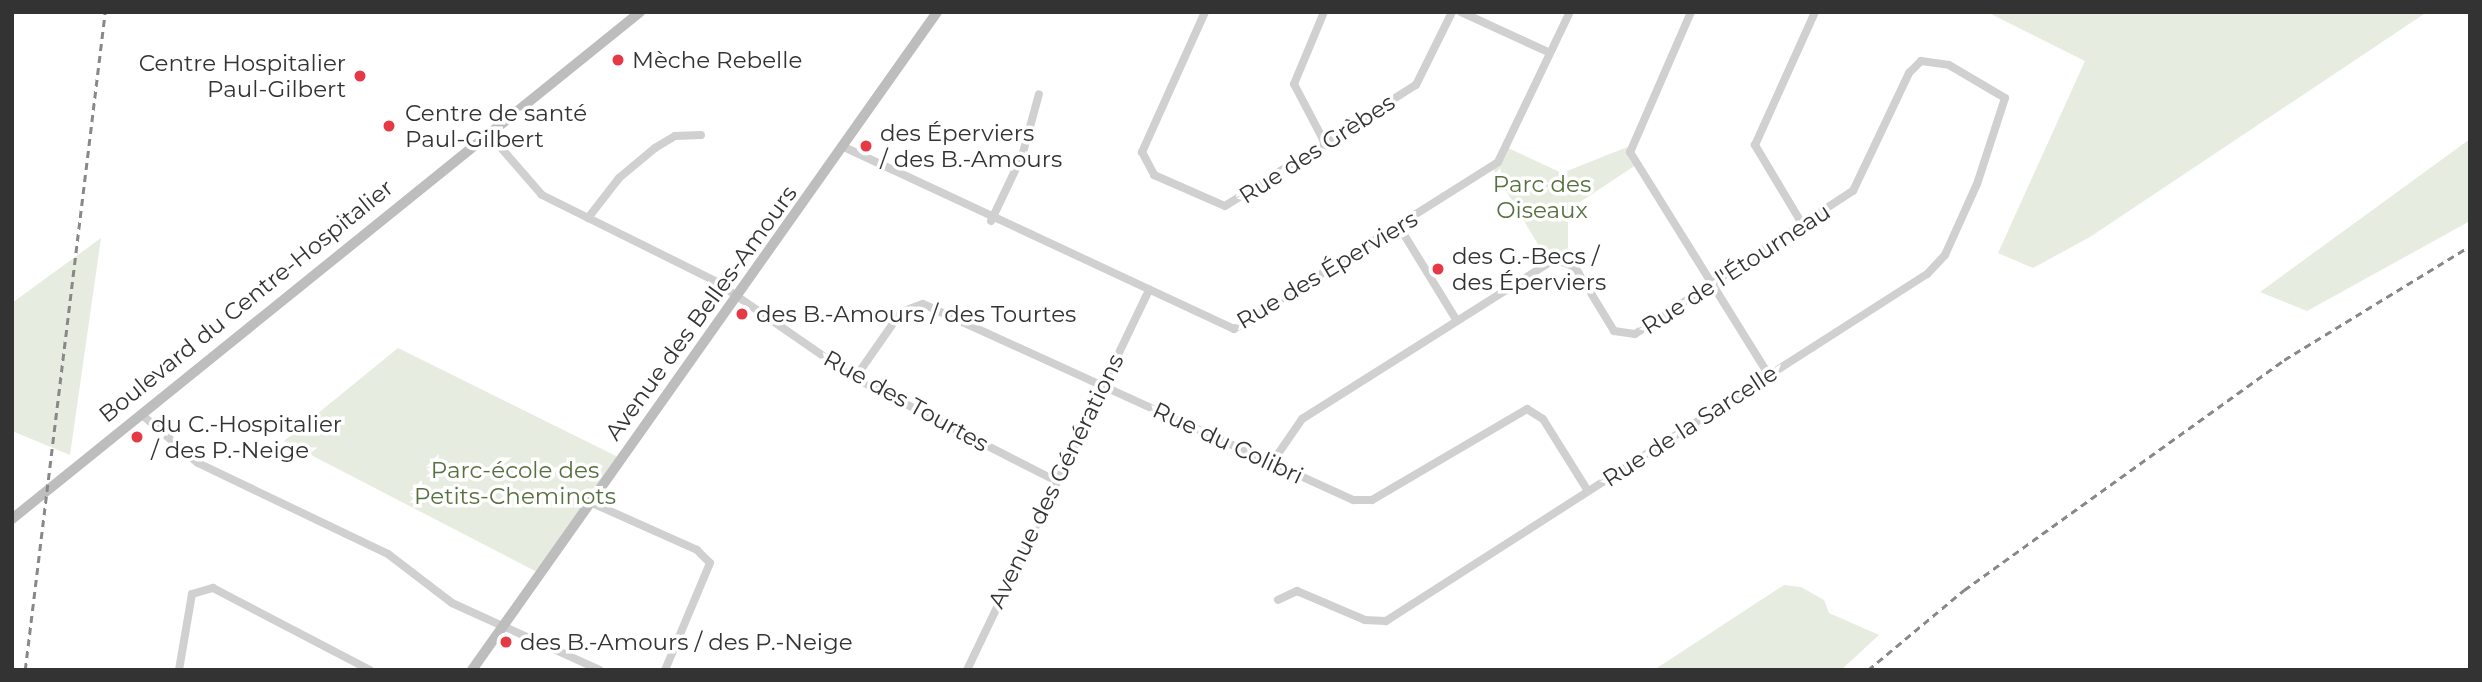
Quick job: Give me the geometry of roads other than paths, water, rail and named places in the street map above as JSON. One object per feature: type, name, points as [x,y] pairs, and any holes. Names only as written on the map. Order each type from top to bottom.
[{"type":"street","name":"Boulevard du Centre-Hospitalier","points":[[12,519],[640,12]]},
{"type":"street","name":"Avenue des Belles-Amours","points":[[472,670],[506,628],[846,148],[937,12]]},
{"type":"street","name":"Rue des Grèbes","points":[[1205,12],[1142,152],[1147,168],[1219,206],[1231,206],[1416,85],[1452,12]]},
{"type":"street","points":[[1324,12],[1294,84],[1326,145]]},
{"type":"street","points":[[1461,12],[1550,53]]},
{"type":"street","name":"Rue des Éperviers","points":[[846,148],[991,220],[1148,293],[1234,329],[1400,228],[1504,156],[1570,12]]},
{"type":"street","points":[[1691,12],[1630,146],[1769,374]]},
{"type":"street","points":[[1804,227],[1755,145],[1815,12]]},
{"type":"street","name":"Rue de l'Étourneau","points":[[1271,464],[1302,419],[1555,259],[1575,267],[1614,331],[1625,335],[1713,285],[1804,227],[1862,180],[1909,73],[1921,61],[1949,65],[2006,98]]},
{"type":"street","points":[[991,220],[1022,156],[1039,94]]},
{"type":"street","name":"Rue de la Sarcelle","points":[[1278,600],[1297,591],[1365,620],[1386,621],[1942,259],[2006,98]]},
{"type":"street","name":"Rue des Tourtes","points":[[488,133],[532,188],[740,296],[855,378],[1054,480]]},
{"type":"street","points":[[587,218],[619,178],[655,148],[675,136],[701,135]]},
{"type":"street","points":[[1400,228],[1457,321]]},
{"type":"street","name":"Avenue des Générations","points":[[967,670],[1054,480],[1148,293]]},
{"type":"street","name":"Rue du Colibri","points":[[855,378],[901,312],[917,303],[1102,383],[1271,464],[1354,500],[1372,500],[1527,409],[1543,419],[1588,491]]},
{"type":"street","points":[[141,414],[198,463],[388,554],[452,603],[600,670]]},
{"type":"street","points":[[592,503],[697,550],[710,563],[665,670]]},
{"type":"street","points":[[179,670],[192,594],[213,588],[369,670]]},
{"type":"railway","points":[[25,670],[105,12]]},
{"type":"railway","points":[[1868,670],[1964,590],[2284,360],[2470,246]]},
{"type":"place","name":"Mèche Rebelle","points":[[618,60]]},
{"type":"place","name":"Centre Hospitalier Paul-Gilbert","points":[[360,76]]},
{"type":"place","name":"Centre de santé Paul-Gilbert","points":[[389,126]]},
{"type":"place","name":"des Éperviers / des B.-Amours","points":[[866,146]]},
{"type":"place","name":"des G.-Becs / des Éperviers","points":[[1438,269]]},
{"type":"place","name":"des B.-Amours / des Tourtes","points":[[742,314]]},
{"type":"place","name":"du C.-Hospitalier / des P.-Neige","points":[[137,437]]},
{"type":"place","name":"des B.-Amours / des P.-Neige","points":[[506,642]]},
{"type":"park label","name":"Parc des Oiseaux","points":[[1542,197]]},
{"type":"park label","name":"Parc-école des Petits-Cheminots","points":[[515,483]]}]
